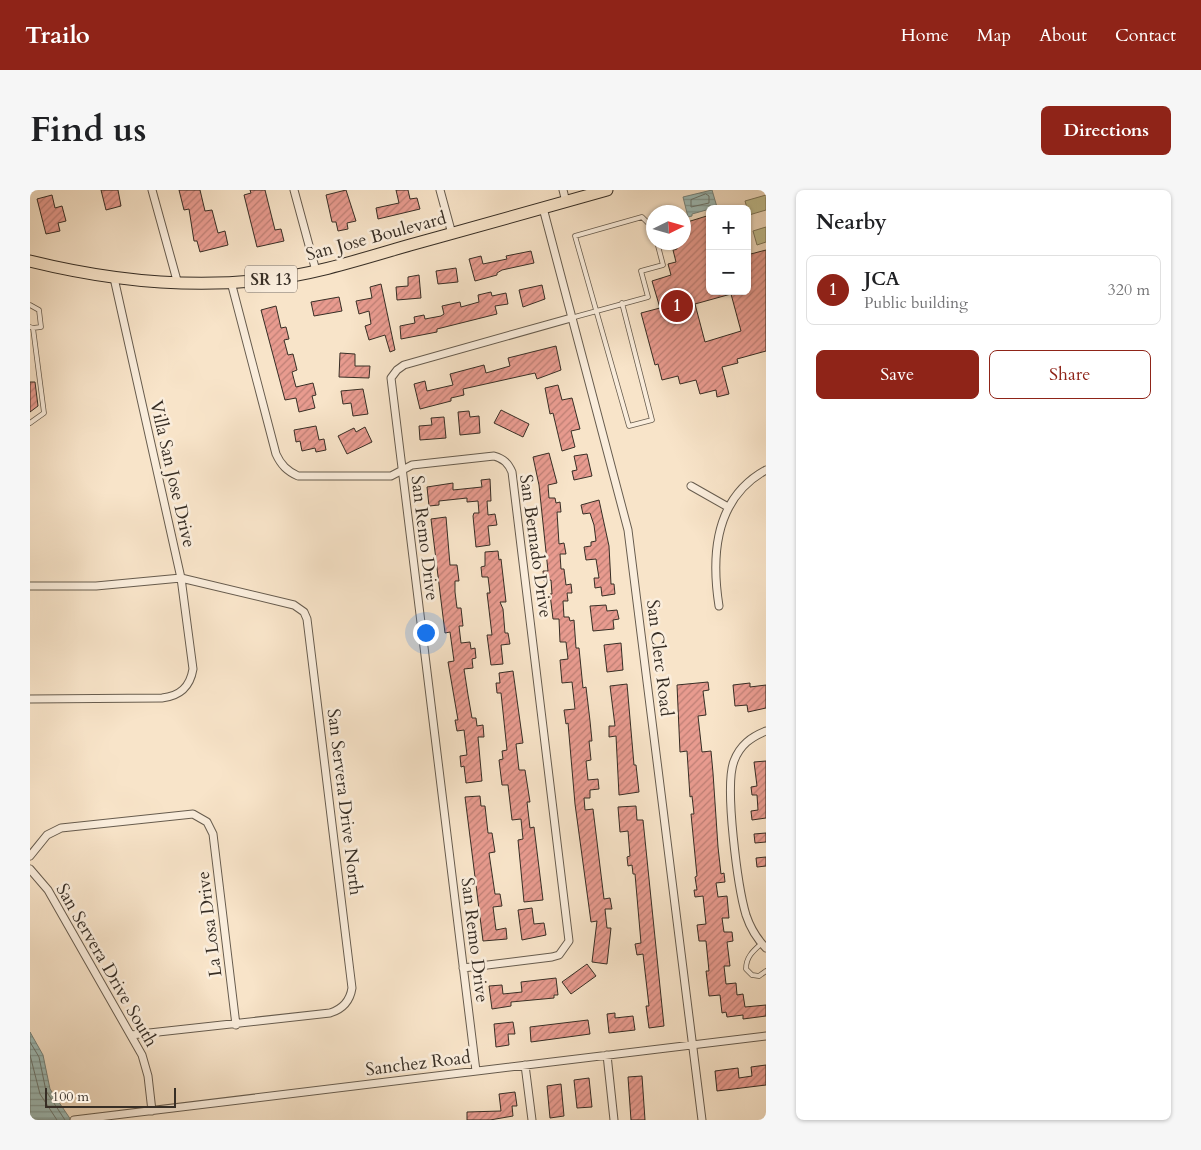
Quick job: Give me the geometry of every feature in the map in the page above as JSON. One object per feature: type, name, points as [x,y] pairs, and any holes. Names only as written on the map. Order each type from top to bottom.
[{"type":"main road","name":"San Jose Boulevard","points":[[30,261],[114,278],[178,284],[264,280],[316,271],[607,190]]},
{"type":"street","points":[[152,190],[178,284]]},
{"type":"street","points":[[294,190],[316,271]]},
{"type":"street","points":[[440,190],[452,234]]},
{"type":"street","points":[[563,190],[566,202]]},
{"type":"street","name":"San Clerc Road","points":[[543,208],[628,530],[702,1120]]},
{"type":"street","name":"Villa San Jose Drive","points":[[30,699],[162,698],[174,696],[184,690],[192,678],[194,669],[182,578],[114,278]]},
{"type":"street","name":"San Bernado Drive","points":[[230,282],[276,454],[281,464],[298,476],[391,476],[412,465],[494,456],[502,458],[509,464],[512,472],[569,941],[558,955],[463,968]]},
{"type":"street","name":"San Remo Drive","points":[[476,1071],[391,378],[396,370],[404,365],[571,318]]},
{"type":"street","points":[[719,606],[714,558],[719,529],[728,507],[754,478],[766,470]]},
{"type":"street","points":[[691,486],[728,507]]},
{"type":"street","points":[[30,586],[96,586],[182,578]]},
{"type":"street","name":"San Servera Drive North","points":[[182,578],[294,605],[304,612],[307,619],[343,903],[352,988],[351,996],[344,1006],[330,1013],[236,1025]]},
{"type":"street","points":[[764,945],[748,922],[741,895],[729,783],[733,762],[742,745],[766,731]]},
{"type":"street","name":"La Losa Drive","points":[[30,856],[47,835],[61,828],[193,814],[207,822],[213,834],[236,1025]]},
{"type":"street","name":"San Servera Drive South","points":[[30,870],[48,890],[131,1035],[145,1063],[152,1110]]},
{"type":"street","points":[[131,1035],[236,1025]]},
{"type":"street","name":"Sanchez Road","points":[[74,1120],[766,1036]]},
{"type":"street","points":[[607,1055],[614,1120]]},
{"type":"street","points":[[525,1066],[532,1120]]},
{"type":"lane","points":[[622,303],[652,420],[628,426],[575,236],[642,217],[646,221]]},
{"type":"lane","points":[[571,318],[648,297],[641,271],[664,265],[659,250]]},
{"type":"lane","points":[[30,305],[39,310],[41,327],[32,328],[44,413],[30,423]]},
{"type":"lane","points":[[764,945],[750,955],[746,962],[746,969],[752,974],[759,976],[766,971]]},
{"type":"shaded area","points":[[766,195],[766,210],[751,214],[751,205],[746,205],[745,201]]},
{"type":"shaded area","points":[[766,227],[766,242],[757,245],[753,231]]},
{"type":"water","points":[[712,190],[716,205],[706,205],[706,210],[692,214],[691,216],[691,205],[685,205],[683,197]]},
{"type":"water","points":[[30,1032],[43,1055],[50,1089],[71,1120],[32,1120],[30,1116]]},
{"type":"building","points":[[101,190],[118,190],[121,206],[106,210]]},
{"type":"building","points":[[179,190],[200,190],[205,211],[212,210],[218,233],[225,231],[228,245],[200,252],[197,241],[194,241],[189,209],[184,210]]},
{"type":"building","points":[[250,190],[265,190],[275,230],[281,229],[284,241],[257,247],[244,195],[251,193]]},
{"type":"building","points":[[346,190],[356,221],[347,223],[348,229],[338,231],[336,222],[332,222],[326,195]]},
{"type":"building","points":[[396,190],[408,190],[410,199],[417,198],[420,209],[378,219],[376,208],[399,203]]},
{"type":"building","points":[[52,195],[55,208],[62,206],[66,221],[58,223],[60,231],[46,234],[37,199]]},
{"type":"building","points":[[706,216],[706,295],[727,295],[695,304],[705,342],[741,331],[731,295],[751,295],[751,254],[766,250],[766,351],[737,359],[738,363],[722,367],[729,394],[717,397],[716,390],[700,394],[696,380],[680,384],[678,376],[662,380],[658,364],[655,365],[641,313],[660,308],[652,281],[671,275],[668,264],[676,262],[673,250],[691,250],[691,221]]},
{"type":"building","points":[[531,251],[534,263],[502,270],[497,275],[475,281],[469,259],[481,256],[483,264],[507,259],[506,256]]},
{"type":"building","points":[[456,268],[458,282],[438,284],[436,271]]},
{"type":"building","points":[[419,275],[421,298],[397,300],[396,287],[408,286],[408,277]]},
{"type":"building","points":[[381,284],[395,350],[390,352],[385,335],[369,340],[365,326],[371,324],[369,311],[359,314],[356,301],[372,298],[370,287]]},
{"type":"building","points":[[542,285],[545,299],[523,307],[519,290]]},
{"type":"building","points":[[491,292],[492,296],[506,293],[508,304],[495,306],[497,314],[437,329],[437,332],[401,339],[400,326],[415,323],[414,317],[424,315],[425,319],[441,316],[444,314],[442,306],[460,302],[461,307],[479,302],[478,295]]},
{"type":"building","points":[[339,297],[342,311],[314,316],[311,302]]},
{"type":"building","points":[[276,306],[281,328],[286,327],[289,339],[284,340],[288,355],[293,354],[297,370],[292,372],[296,387],[313,383],[316,395],[312,396],[315,408],[299,412],[296,398],[285,400],[261,310]]},
{"type":"building","points":[[556,346],[561,370],[537,379],[535,373],[463,389],[464,395],[451,398],[451,401],[420,409],[414,384],[425,381],[427,391],[453,385],[450,374],[484,365],[486,373],[510,366],[508,358]]},
{"type":"building","points":[[340,353],[355,354],[355,366],[370,366],[369,378],[339,377]]},
{"type":"building","points":[[30,382],[35,382],[38,406],[30,412]]},
{"type":"building","points":[[558,385],[562,400],[572,398],[580,429],[571,431],[575,447],[562,451],[553,413],[550,414],[545,388]]},
{"type":"building","points":[[363,389],[368,414],[353,416],[351,403],[343,404],[341,391]]},
{"type":"building","points":[[501,410],[529,424],[523,437],[494,423]]},
{"type":"building","points":[[469,411],[470,417],[479,416],[480,433],[460,435],[458,412]]},
{"type":"building","points":[[444,417],[446,438],[420,440],[419,426],[432,425],[431,418]]},
{"type":"building","points":[[316,426],[319,440],[324,439],[326,450],[316,452],[315,448],[302,451],[300,441],[296,442],[294,430]]},
{"type":"building","points":[[365,427],[372,442],[347,454],[338,436],[354,428],[356,432]]},
{"type":"building","points":[[549,453],[557,483],[548,485],[549,498],[555,498],[556,503],[560,502],[561,512],[557,512],[559,544],[564,543],[566,554],[560,554],[561,569],[564,569],[566,585],[571,584],[572,593],[567,593],[568,601],[563,601],[564,617],[569,617],[570,621],[574,620],[576,648],[579,648],[583,688],[586,687],[592,741],[589,741],[591,760],[586,761],[588,780],[598,779],[599,789],[590,790],[590,798],[584,798],[585,810],[593,809],[604,899],[610,898],[612,909],[605,909],[607,928],[611,928],[607,964],[592,962],[597,921],[591,922],[575,804],[568,723],[566,724],[564,710],[575,709],[572,682],[562,683],[560,660],[568,659],[566,642],[560,642],[559,619],[553,619],[550,594],[552,594],[551,580],[544,581],[543,571],[548,571],[539,485],[533,457]]},
{"type":"building","points":[[587,454],[592,476],[574,480],[572,471],[577,470],[574,456]]},
{"type":"building","points":[[490,479],[491,501],[487,501],[488,515],[495,514],[497,525],[488,526],[490,545],[476,547],[473,516],[474,513],[479,513],[478,501],[467,502],[467,498],[439,501],[439,505],[429,506],[427,487],[453,483],[453,490],[482,487],[481,480]]},
{"type":"building","points":[[599,500],[609,546],[611,584],[614,584],[615,594],[602,596],[601,587],[595,588],[594,578],[599,578],[596,559],[586,560],[584,547],[591,546],[591,542],[596,541],[594,525],[590,513],[583,514],[581,505]]},
{"type":"building","points":[[446,517],[450,565],[457,565],[459,581],[455,581],[455,592],[457,608],[461,608],[463,626],[459,626],[461,643],[470,642],[471,649],[475,648],[476,658],[472,659],[473,668],[464,669],[468,695],[472,718],[476,718],[477,726],[483,725],[484,737],[478,737],[482,781],[466,783],[464,766],[461,767],[460,756],[467,755],[464,730],[457,731],[455,720],[458,720],[448,662],[454,661],[450,632],[445,633],[431,519]]},
{"type":"building","points":[[498,551],[499,560],[501,559],[506,602],[500,602],[503,609],[505,633],[508,633],[510,644],[501,645],[503,664],[491,665],[487,635],[492,635],[487,593],[490,593],[488,577],[482,577],[481,567],[485,566],[485,552]]},
{"type":"building","points":[[606,605],[607,611],[617,610],[619,619],[613,620],[614,629],[593,631],[590,606]]},
{"type":"building","points":[[621,643],[623,670],[607,672],[604,645]]},
{"type":"building","points":[[513,671],[523,743],[516,744],[519,770],[525,770],[530,802],[527,802],[530,828],[534,827],[543,900],[524,902],[518,840],[523,839],[521,819],[512,820],[508,785],[502,785],[499,760],[503,759],[502,751],[507,750],[501,693],[497,693],[496,683],[500,683],[499,673]]},
{"type":"building","points":[[708,682],[709,690],[703,691],[706,715],[698,716],[702,752],[711,751],[718,847],[721,874],[724,873],[725,882],[716,883],[718,897],[727,896],[729,918],[722,918],[724,932],[732,932],[733,941],[727,942],[730,966],[724,966],[726,984],[736,983],[737,995],[743,994],[745,1007],[766,1005],[766,1016],[743,1019],[743,1015],[727,1017],[726,1012],[722,1013],[720,995],[709,996],[706,971],[709,971],[706,941],[699,941],[697,925],[706,924],[703,896],[695,897],[694,890],[697,890],[695,877],[697,876],[691,814],[694,814],[692,796],[690,797],[687,751],[680,752],[677,685]]},
{"type":"building","points":[[750,683],[750,687],[766,685],[766,708],[748,712],[747,705],[735,706],[733,685]]},
{"type":"building","points":[[627,684],[634,765],[636,765],[639,792],[619,795],[616,736],[609,737],[609,726],[615,726],[610,686]]},
{"type":"building","points":[[766,761],[766,818],[752,820],[751,811],[758,810],[757,795],[752,795],[751,787],[757,786],[754,762]]},
{"type":"building","points":[[480,796],[481,806],[485,806],[488,833],[492,833],[495,852],[489,853],[495,894],[500,894],[502,906],[493,907],[496,930],[506,928],[507,939],[483,941],[465,797]]},
{"type":"building","points":[[636,806],[637,820],[643,820],[664,1026],[649,1028],[646,1006],[649,1006],[643,954],[637,955],[635,944],[641,943],[635,874],[633,874],[632,865],[628,866],[627,857],[630,856],[628,831],[620,832],[618,807]]},
{"type":"building","points":[[766,833],[766,842],[755,843],[754,834]]},
{"type":"building","points":[[766,857],[766,866],[757,867],[756,858]]},
{"type":"building","points":[[532,908],[534,924],[544,923],[546,935],[522,940],[518,910]]},
{"type":"building","points":[[587,964],[596,976],[571,994],[562,982]]},
{"type":"building","points":[[556,978],[558,995],[554,995],[554,998],[511,1002],[511,1006],[492,1009],[489,986],[502,985],[503,994],[522,992],[521,982]]},
{"type":"building","points":[[615,1013],[615,1018],[633,1016],[635,1030],[609,1033],[607,1014]]},
{"type":"building","points":[[588,1020],[590,1034],[531,1042],[530,1027]]},
{"type":"building","points":[[513,1022],[515,1034],[508,1034],[509,1045],[496,1047],[494,1024]]},
{"type":"building","points":[[766,1065],[766,1085],[717,1091],[715,1071],[738,1068],[739,1078],[752,1076],[751,1067]]},
{"type":"building","points":[[642,1076],[645,1120],[631,1120],[628,1077]]},
{"type":"building","points":[[589,1078],[592,1107],[577,1108],[574,1080]]},
{"type":"building","points":[[561,1084],[564,1116],[550,1118],[547,1086]]},
{"type":"building","points":[[515,1092],[517,1106],[512,1106],[513,1116],[490,1120],[467,1120],[467,1112],[501,1111],[499,1094]]},
{"type":"place","name":"JCA","points":[[677,306]]}]
